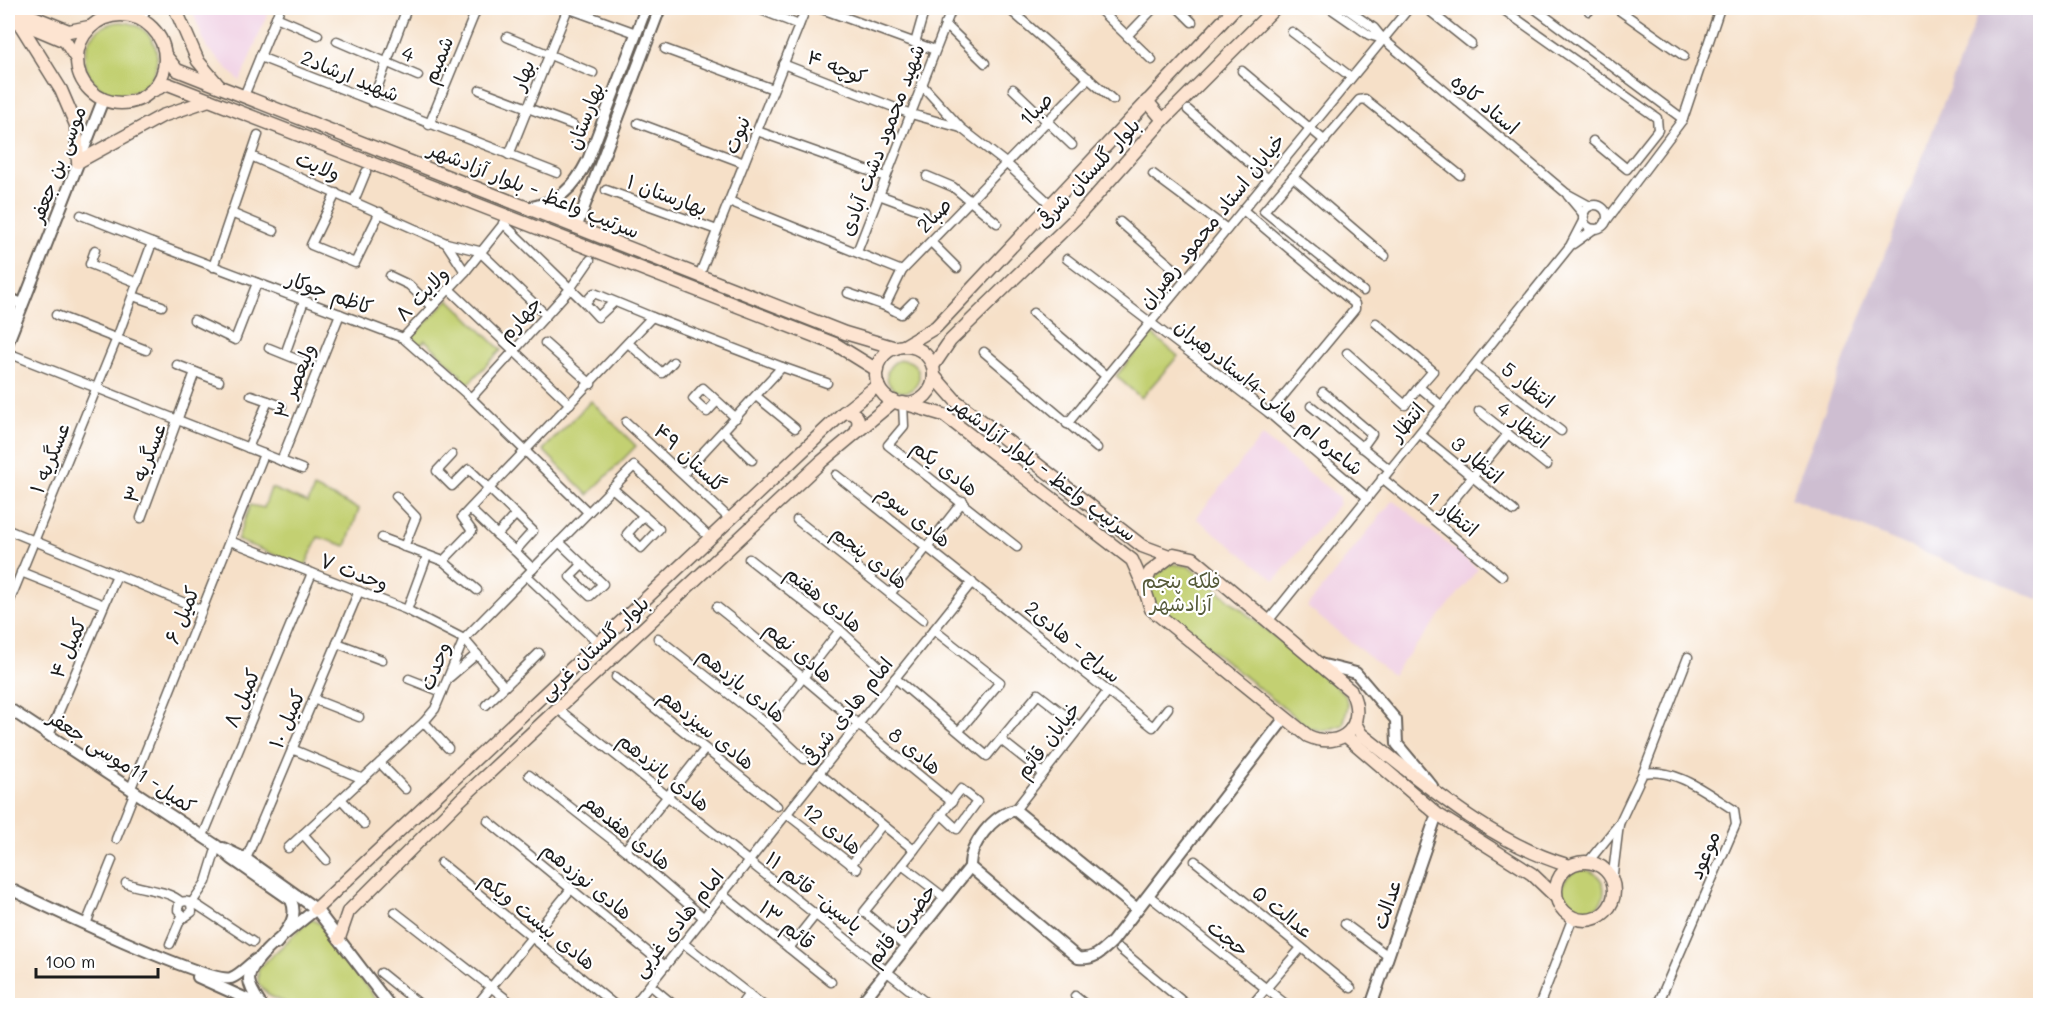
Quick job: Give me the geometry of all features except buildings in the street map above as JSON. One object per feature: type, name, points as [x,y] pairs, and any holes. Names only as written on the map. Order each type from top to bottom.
[{"type":"main road","points":[[11,8],[56,81],[76,125],[78,162],[162,116],[210,100]]},
{"type":"main road","points":[[17,17],[42,8]]},
{"type":"main road","points":[[175,8],[198,61],[220,86]]},
{"type":"main road","name":"بلوار گلستان شرقی","points":[[900,347],[936,327],[1049,203],[1235,8]]},
{"type":"main road","name":"بلوار گلستان شرقی","points":[[933,371],[950,341],[1078,216],[1163,120],[1275,8]]},
{"type":"main road","points":[[17,17],[65,41],[76,58],[83,83],[103,99],[129,103],[152,91],[160,81],[165,55],[157,34],[143,13],[114,15],[101,19],[82,36],[76,58]]},
{"type":"main road","points":[[17,17],[69,31],[90,27]]},
{"type":"main road","name":"سرتیپ واعظ - بلوار آزادشهر","points":[[165,55],[177,70],[533,207],[699,276],[845,333],[900,347]]},
{"type":"main road","name":"سرتیپ واعظ - بلوار آزادشهر","points":[[152,91],[168,84],[210,100],[506,220],[835,344],[877,370]]},
{"type":"main road","points":[[1147,101],[1163,120]]},
{"type":"main road","points":[[936,327],[939,337],[950,341]]},
{"type":"main road","points":[[854,354],[861,351],[865,344],[864,337]]},
{"type":"main road","points":[[900,347],[922,351],[933,371],[931,387],[924,396],[914,402],[899,402],[885,395],[878,385],[877,370],[883,356],[900,347]]},
{"type":"main road","name":"سرتیپ واعظ - بلوار آزادشهر","points":[[933,371],[956,401],[1142,546],[1169,556],[1193,558],[1269,620],[1351,691],[1356,701],[1355,723]]},
{"type":"main road","name":"بلوار گلستان غربی","points":[[316,909],[843,413],[878,385]]},
{"type":"main road","name":"سرتیپ واعظ - بلوار آزادشهر","points":[[899,402],[945,415],[1132,560],[1151,609],[1284,719],[1320,742],[1346,736]]},
{"type":"main road","name":"بلوار گلستان غربی","points":[[339,938],[348,912],[460,800],[857,429],[899,402]]},
{"type":"main road","points":[[843,413],[851,411],[857,415],[860,422],[857,429]]},
{"type":"main road","points":[[1144,586],[1150,572],[1169,556]]},
{"type":"main road","points":[[1355,723],[1361,734],[1440,795],[1482,825],[1542,858],[1570,866],[1588,862],[1603,869],[1612,882],[1612,901],[1600,916],[1582,920],[1573,917],[1565,912],[1556,897],[1532,874],[1437,814],[1346,736],[1355,723]]},
{"type":"main road","points":[[1532,874],[1544,874],[1547,868],[1542,858]]},
{"type":"main road","points":[[1556,897],[1558,879],[1570,866]]},
{"type":"main road","points":[[330,897],[336,908],[348,912]]},
{"type":"street","points":[[244,96],[280,8]]},
{"type":"street","points":[[372,102],[405,8]]},
{"type":"street","name":"شمیم","points":[[429,125],[477,8]]},
{"type":"street","points":[[568,8],[648,38]]},
{"type":"street","name":"بهار","points":[[509,155],[568,8]]},
{"type":"street","name":"بهارستان","points":[[533,207],[556,198],[577,183],[646,8]]},
{"type":"street","name":"بهارستان","points":[[577,225],[660,8]]},
{"type":"street","points":[[756,8],[799,25]]},
{"type":"street","name":"نبوت","points":[[699,276],[806,8]]},
{"type":"street","points":[[819,8],[935,51]]},
{"type":"street","points":[[915,43],[925,8]]},
{"type":"street","name":"شهید محمود دشت آبادی","points":[[857,252],[952,8]]},
{"type":"street","points":[[1008,8],[1113,100]]},
{"type":"street","points":[[1098,8],[1152,60]]},
{"type":"street","points":[[1127,36],[1154,8]]},
{"type":"street","points":[[1178,8],[1192,22]]},
{"type":"street","name":"استاد کاوه","points":[[1330,8],[1369,35],[1383,39]]},
{"type":"street","name":"استاد کاوه","points":[[1345,8],[1374,28],[1383,39],[1566,193]]},
{"type":"street","name":"خیابان استاد محمود رهبران","points":[[1067,424],[1409,8]]},
{"type":"street","points":[[1427,8],[1471,44]]},
{"type":"street","points":[[1501,8],[1657,118],[1658,130],[1627,168],[1593,141]]},
{"type":"street","points":[[1534,8],[1683,118]]},
{"type":"street","points":[[1616,8],[1684,56]]},
{"type":"street","points":[[1570,246],[1594,229],[1603,226],[1683,118],[1720,8]]},
{"type":"street","points":[[276,17],[318,35]]},
{"type":"street","points":[[945,24],[985,63]]},
{"type":"street","points":[[1292,32],[1352,78]]},
{"type":"street","points":[[507,38],[593,73]]},
{"type":"street","name":"4","points":[[338,41],[418,76]]},
{"type":"street","points":[[665,49],[773,89]]},
{"type":"street","name":"شهید ارشاد2","points":[[260,57],[429,125],[557,173]]},
{"type":"street","name":"کوچه ۴","points":[[783,64],[911,114],[961,128]]},
{"type":"street","points":[[1242,71],[1324,141]]},
{"type":"street","name":"صبا1","points":[[1007,164],[1089,78]]},
{"type":"street","points":[[921,84],[961,128],[1007,164],[1049,203]]},
{"type":"street","points":[[1013,89],[1072,145]]},
{"type":"street","points":[[480,90],[573,125]]},
{"type":"street","name":"موسی بن جعفر","points":[[8,342],[103,99]]},
{"type":"street","points":[[1363,291],[1264,212],[1293,177],[1359,100],[1365,99],[1460,175]]},
{"type":"street","points":[[1188,110],[1268,179]]},
{"type":"street","points":[[638,123],[744,163]]},
{"type":"street","points":[[757,131],[886,177]]},
{"type":"street","points":[[213,267],[258,135]]},
{"type":"street","name":"ولایت","points":[[251,156],[446,243],[479,251]]},
{"type":"street","name":"صبا2","points":[[885,306],[902,271],[1007,164]]},
{"type":"street","points":[[354,201],[366,172]]},
{"type":"street","points":[[1153,174],[1227,229]]},
{"type":"street","points":[[927,176],[953,187],[997,223]]},
{"type":"street","points":[[1293,177],[1385,256]]},
{"type":"street","name":"بهارستان ۱","points":[[606,190],[717,230]]},
{"type":"street","points":[[336,193],[311,245],[355,263],[380,212]]},
{"type":"street","points":[[1566,193],[1606,213],[1607,220]]},
{"type":"street","points":[[1566,193],[1584,217],[1587,226],[1594,229]]},
{"type":"street","points":[[879,195],[925,212]]},
{"type":"street","points":[[1570,246],[1584,217],[1595,206],[1625,195]]},
{"type":"street","points":[[729,201],[902,271]]},
{"type":"street","points":[[1243,210],[1355,304],[1355,309],[1269,413]]},
{"type":"street","points":[[231,213],[274,231]]},
{"type":"street","name":"کاظم جوکار","points":[[81,215],[403,338],[471,398],[588,512]]},
{"type":"street","points":[[506,220],[598,317],[614,302]]},
{"type":"street","name":"ولایت ۸","points":[[403,338],[465,272],[479,251],[506,220]]},
{"type":"street","points":[[1120,222],[1186,279]]},
{"type":"street","points":[[931,242],[957,268]]},
{"type":"street","points":[[96,387],[117,338],[152,243]]},
{"type":"street","points":[[446,243],[465,272]]},
{"type":"street","name":"انتظار","points":[[1269,620],[1570,246]]},
{"type":"street","points":[[96,250],[90,264],[138,283]]},
{"type":"street","points":[[479,251],[546,315]]},
{"type":"street","name":"شاعره ام هانی-4استادرهبران","points":[[1067,259],[1269,413],[1368,498]]},
{"type":"street","name":"جهارم","points":[[471,398],[570,289],[590,260]]},
{"type":"street","points":[[390,276],[409,285],[432,307]]},
{"type":"street","points":[[194,320],[236,340],[257,283]]},
{"type":"street","points":[[449,290],[570,404]]},
{"type":"street","points":[[585,303],[594,293],[827,383]]},
{"type":"street","points":[[848,293],[902,314],[913,302]]},
{"type":"street","points":[[133,296],[162,306]]},
{"type":"street","points":[[8,298],[22,304]]},
{"type":"street","points":[[285,354],[304,301]]},
{"type":"street","points":[[1033,313],[1106,376]]},
{"type":"street","name":"ولیعصر ۳","points":[[281,461],[340,314]]},
{"type":"street","points":[[56,315],[146,350]]},
{"type":"street","points":[[443,561],[472,531],[462,517],[591,384],[652,317]]},
{"type":"street","points":[[1347,353],[1405,405],[1433,371],[1376,323]]},
{"type":"street","points":[[545,343],[591,384]]},
{"type":"street","points":[[628,343],[662,373],[673,362]]},
{"type":"street","points":[[269,348],[301,361]]},
{"type":"street","points":[[984,352],[1097,448]]},
{"type":"street","points":[[8,353],[302,470]]},
{"type":"street","points":[[177,365],[219,381]]},
{"type":"street","name":"انتظار 5","points":[[1475,365],[1561,431]]},
{"type":"street","points":[[683,474],[782,367]]},
{"type":"street","name":"عسگریه ۳","points":[[141,518],[195,372]]},
{"type":"street","name":"عسگریه ۱","points":[[8,605],[96,387]]},
{"type":"street","points":[[1419,387],[1442,406]]},
{"type":"street","points":[[717,401],[707,412],[693,399],[703,388],[736,418]]},
{"type":"street","points":[[1323,392],[1372,434],[1362,448]]},
{"type":"street","points":[[251,395],[282,406]]},
{"type":"street","points":[[756,396],[795,428]]},
{"type":"street","points":[[248,448],[268,401]]},
{"type":"street","name":"هادی یکم","points":[[899,402],[904,426],[888,445],[963,501],[1017,547]]},
{"type":"street","points":[[1311,406],[1389,469]]},
{"type":"street","name":"انتظار 4","points":[[1479,411],[1547,465]]},
{"type":"street","name":"گلستان ۴۹","points":[[626,422],[730,519]]},
{"type":"street","points":[[723,432],[752,460]]},
{"type":"street","name":"انتظار 3","points":[[1420,434],[1514,511]]},
{"type":"street","points":[[1436,521],[1508,434]]},
{"type":"street","name":"کمیل ۶","points":[[116,839],[202,610],[264,454]]},
{"type":"street","points":[[452,454],[437,471],[452,486],[469,469],[533,531],[514,551]]},
{"type":"street","name":"وحدت","points":[[288,848],[424,722],[435,709],[464,639],[634,466],[705,533]]},
{"type":"street","name":"هادی سوم","points":[[836,475],[972,582]]},
{"type":"street","name":"انتظار 1","points":[[1382,478],[1502,576]]},
{"type":"street","points":[[612,488],[644,515],[659,529],[641,548],[627,534],[644,515]]},
{"type":"street","points":[[396,496],[416,517],[404,547]]},
{"type":"street","points":[[890,594],[963,501]]},
{"type":"street","points":[[471,510],[514,551],[530,572],[599,644]]},
{"type":"street","points":[[497,535],[516,514]]},
{"type":"street","name":"هادی پنجم","points":[[797,520],[922,620]]},
{"type":"street","points":[[8,530],[202,610]]},
{"type":"street","points":[[382,538],[443,561],[477,590]]},
{"type":"street","name":"وحدت ۷","points":[[230,541],[407,610],[464,639]]},
{"type":"street","points":[[559,542],[583,564],[603,584],[590,596],[570,577],[583,564]]},
{"type":"street","points":[[407,610],[427,556]]},
{"type":"street","name":"هادی هفتم","points":[[749,560],[840,630],[878,665]]},
{"type":"street","points":[[21,572],[104,605]]},
{"type":"street","name":"کمیل ۸","points":[[203,836],[312,573]]},
{"type":"street","name":"کمیل ۴","points":[[49,735],[117,575]]},
{"type":"street","name":"امام هادی شرقی","points":[[748,861],[972,582]]},
{"type":"street","name":"سراج - هادی2","points":[[972,582],[1153,727],[1168,708]]},
{"type":"street","name":"کمیل ۱۰","points":[[246,859],[358,591]]},
{"type":"street","name":"هادی نهم","points":[[717,607],[804,676],[857,726]]},
{"type":"street","points":[[766,724],[840,630]]},
{"type":"street","points":[[934,630],[1000,682],[959,731]]},
{"type":"street","name":"هادی یازدهم","points":[[658,638],[766,724],[804,759]]},
{"type":"street","points":[[464,639],[504,686]]},
{"type":"street","points":[[337,643],[382,660]]},
{"type":"street","points":[[486,705],[539,653]]},
{"type":"street","points":[[447,680],[477,654]]},
{"type":"street","points":[[1588,862],[1619,824],[1643,773],[1688,657]]},
{"type":"street","points":[[1320,664],[1356,673],[1396,720],[1397,744],[1440,795]]},
{"type":"street","name":"هادی سیزدهم","points":[[616,677],[777,806]]},
{"type":"street","points":[[895,678],[987,756],[1038,694],[1080,726]]},
{"type":"street","points":[[409,679],[442,692]]},
{"type":"street","name":"خیابان قائم","points":[[1015,810],[1108,691]]},
{"type":"street","points":[[313,699],[359,717]]},
{"type":"street","name":"کمیل- 11موسی جعفر","points":[[8,708],[217,846]]},
{"type":"street","name":"هادی پانزدهم","points":[[558,709],[748,861]]},
{"type":"street","points":[[970,867],[1078,958],[1088,959],[1097,956],[1137,909],[1284,719]]},
{"type":"street","points":[[424,722],[448,748]]},
{"type":"street","name":"هادی 8","points":[[857,726],[952,802]]},
{"type":"street","points":[[1001,740],[1042,773]]},
{"type":"street","points":[[292,749],[363,778]]},
{"type":"street","points":[[625,850],[705,749]]},
{"type":"street","points":[[380,763],[405,789]]},
{"type":"street","name":"موعود","points":[[1643,773],[1657,771],[1690,782],[1734,810],[1736,824],[1657,1005]]},
{"type":"street","points":[[819,772],[914,850]]},
{"type":"street","name":"هادی هفدهم","points":[[529,775],[625,850],[704,917]]},
{"type":"street","points":[[906,947],[864,912],[962,789],[977,802],[957,829],[942,815]]},
{"type":"street","points":[[341,799],[364,824]]},
{"type":"street","points":[[1015,810],[1137,909]]},
{"type":"street","name":"حضرت قائم","points":[[859,1005],[970,867],[969,854],[997,818],[1015,810]]},
{"type":"street","name":"12 هادی","points":[[787,813],[854,867],[882,825]]},
{"type":"street","name":"عدالت","points":[[1371,1005],[1437,814]]},
{"type":"street","name":"هادی نوزدهم","points":[[488,821],[665,966]]},
{"type":"street","points":[[1612,882],[1619,824]]},
{"type":"street","points":[[303,834],[326,860]]},
{"type":"street","points":[[217,846],[246,859],[316,909],[390,1005]]},
{"type":"street","points":[[182,916],[188,916],[192,912],[191,904],[206,882],[217,846]]},
{"type":"street","points":[[217,846],[291,900],[294,906],[292,922],[276,944]]},
{"type":"street","points":[[86,924],[112,860]]},
{"type":"street","name":"امام هادی غربی","points":[[633,1005],[748,861]]},
{"type":"street","name":"یاسین- قائم ۱۱","points":[[748,861],[930,1005]]},
{"type":"street","name":"عدالت ۵","points":[[1195,861],[1351,988]]},
{"type":"street","name":"هادی بیست ویکم","points":[[441,863],[615,1005]]},
{"type":"street","points":[[902,864],[945,898]]},
{"type":"street","points":[[126,883],[147,891],[174,895],[182,902],[191,904],[253,942]]},
{"type":"street","points":[[8,888],[161,957],[218,978],[230,978],[257,959],[316,909]]},
{"type":"street","points":[[476,1005],[571,889]]},
{"type":"street","name":"قائم ۱۳","points":[[723,894],[831,982]]},
{"type":"street","name":"حجت","points":[[1148,895],[1288,1005]]},
{"type":"street","points":[[302,897],[317,901],[330,897]]},
{"type":"street","points":[[182,902],[178,910],[182,916]]},
{"type":"street","points":[[395,912],[514,1005]]},
{"type":"street","points":[[789,948],[816,914]]},
{"type":"street","points":[[170,944],[182,916]]},
{"type":"street","points":[[1539,1005],[1573,917]]},
{"type":"street","points":[[1345,924],[1388,956]]},
{"type":"street","points":[[683,943],[764,1005]]},
{"type":"street","points":[[1251,1005],[1301,948]]},
{"type":"street","points":[[1120,949],[1188,1005]]},
{"type":"street","points":[[161,957],[175,967],[261,1005]]},
{"type":"street","points":[[257,959],[249,978],[252,990],[261,1005]]},
{"type":"street","points":[[381,973],[422,1005]]},
{"type":"street","points":[[650,985],[675,1005]]},
{"type":"street","points":[[740,1005],[749,994]]},
{"type":"street","points":[[1075,996],[1086,1005]]},
{"type":"shaded area","points":[[191,8],[270,8],[240,81],[207,48]]},
{"type":"shaded area","points":[[1980,8],[2040,8],[2040,600],[1791,498]]},
{"type":"shaded area","points":[[1262,436],[1339,497],[1339,504],[1275,580],[1196,518]]},
{"type":"shaded area","points":[[1393,500],[1478,569],[1392,675],[1307,607]]},
{"type":"green space","points":[[114,22],[128,22],[147,32],[157,51],[157,65],[147,84],[128,94],[114,94],[95,84],[85,65],[85,51],[95,32]]},
{"type":"green space","points":[[449,299],[501,350],[464,388],[457,381],[461,375],[425,340],[419,346],[411,338]]},
{"type":"green space","points":[[1152,334],[1178,356],[1141,398],[1116,376]]},
{"type":"green space","points":[[903,360],[915,364],[919,376],[915,388],[903,392],[891,388],[887,376],[891,364]]},
{"type":"green space","points":[[591,401],[636,446],[588,495],[543,450]]},
{"type":"green space","points":[[271,488],[308,503],[314,488],[359,509],[346,546],[318,537],[305,567],[237,540],[250,505],[264,508]]},
{"type":"green space","name":"فلکه پنجم آزادشهر","points":[[1171,564],[1188,566],[1345,694],[1348,706],[1343,725],[1324,731],[1309,728],[1149,600],[1148,586],[1160,572]]},
{"type":"green space","points":[[1583,870],[1591,871],[1598,876],[1603,883],[1603,899],[1598,906],[1591,911],[1583,912],[1575,911],[1568,906],[1563,899],[1562,891],[1563,883],[1568,876],[1575,871]]},
{"type":"green space","points":[[311,919],[324,926],[380,1005],[290,1005],[270,996],[258,984],[258,969]]}]
